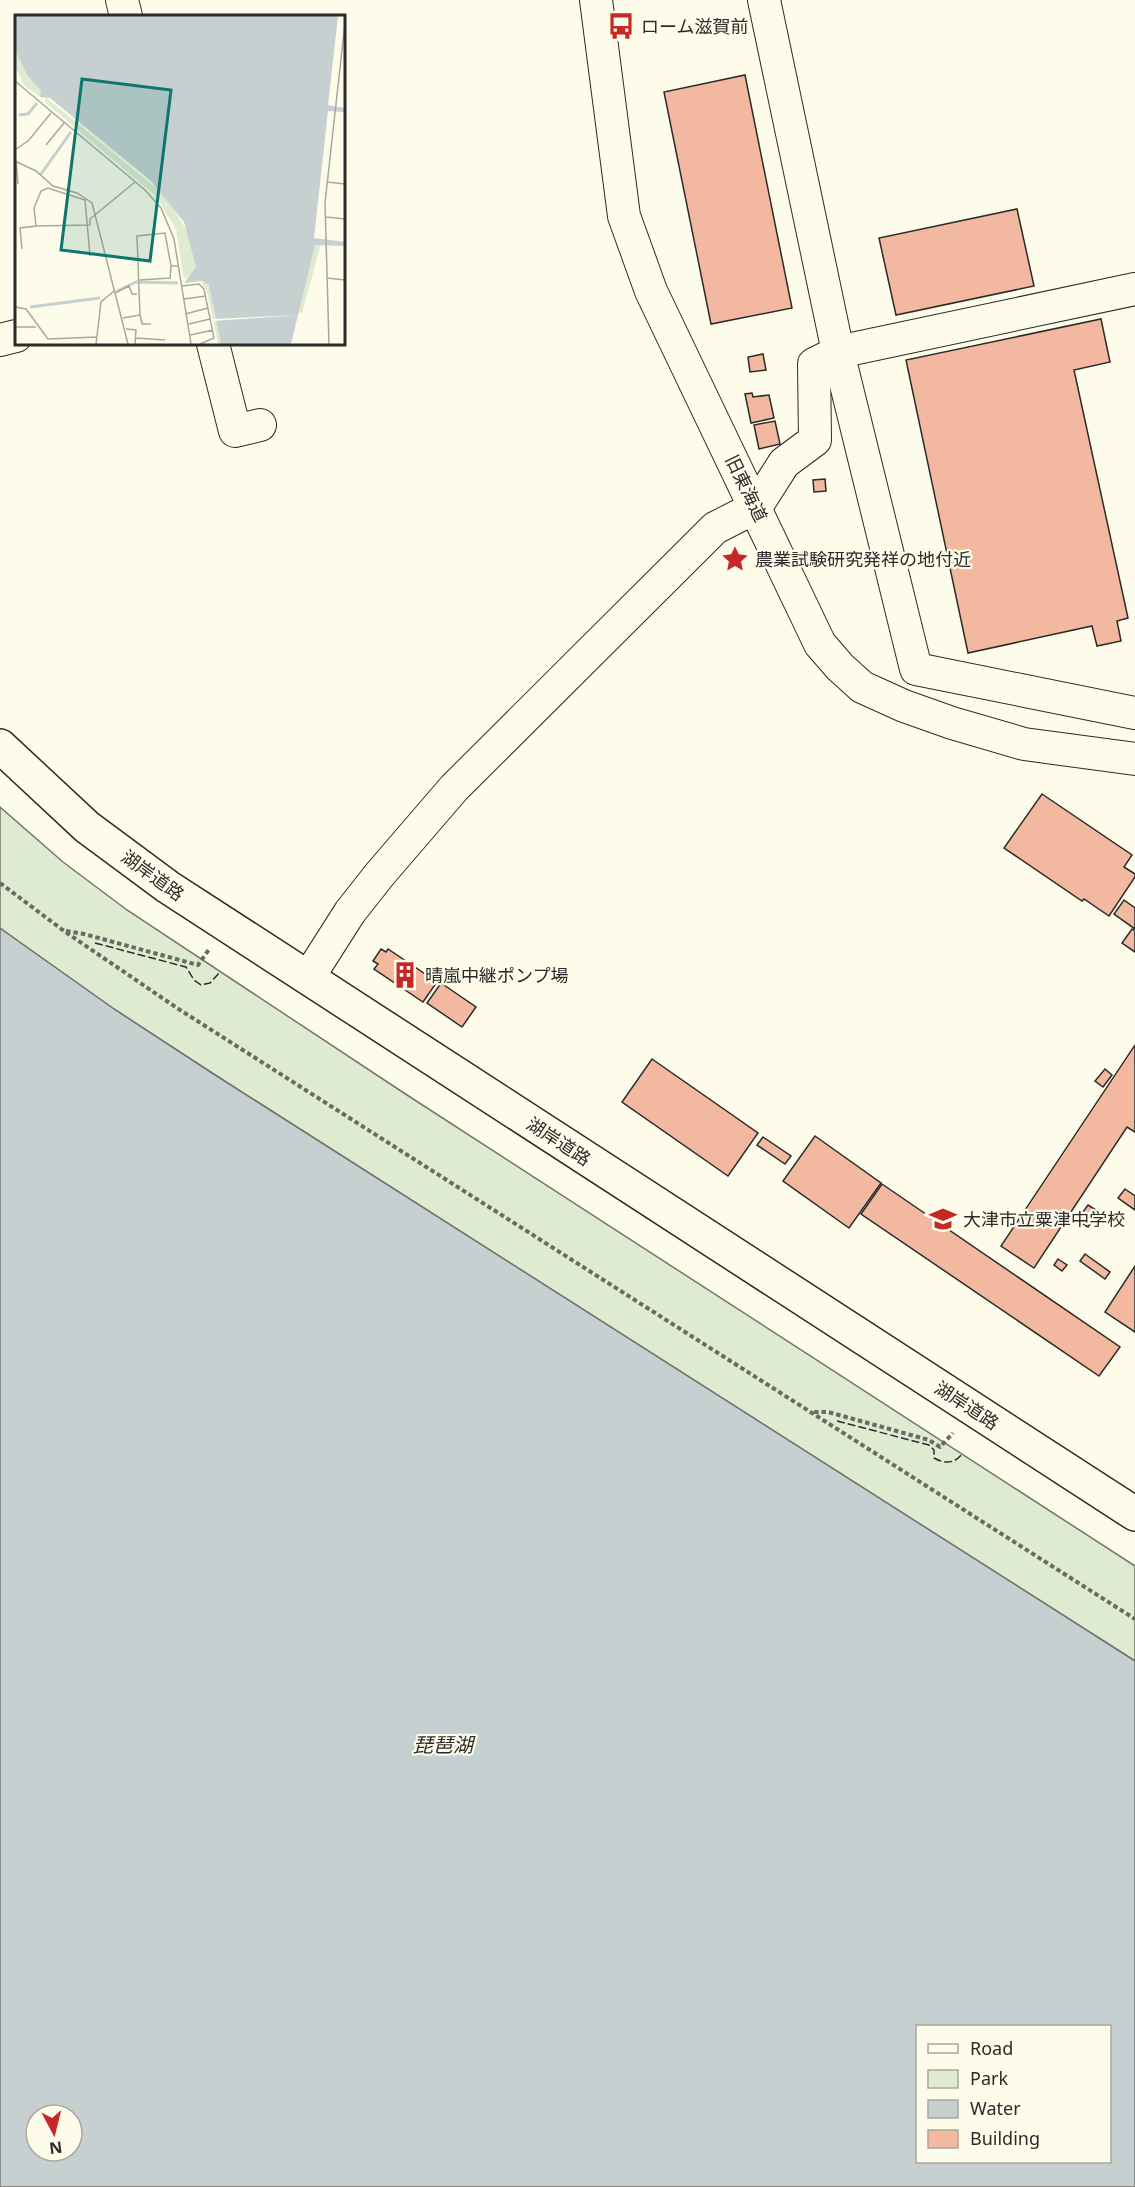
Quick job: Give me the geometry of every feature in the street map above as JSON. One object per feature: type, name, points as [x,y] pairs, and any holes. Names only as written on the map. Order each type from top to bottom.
[{"type":"main road","name":"湖岸道路","points":[[0,746],[87,827],[168,887],[1135,1514]]},
{"type":"street","points":[[122,0],[126,15]]},
{"type":"street","name":"旧東海道","points":[[596,0],[624,216],[651,291],[820,644],[862,687],[904,706],[1024,744],[1135,759]]},
{"type":"street","points":[[764,0],[838,352],[916,669],[1135,713]]},
{"type":"street","points":[[308,978],[356,905],[413,834],[454,788],[715,528],[756,507],[784,463],[816,440],[814,364],[838,352],[1135,289]]},
{"type":"street","points":[[0,340],[15,336]]},
{"type":"street","points":[[213,345],[235,431],[260,425]]},
{"type":"path","points":[[0,883],[64,931],[177,1008],[1135,1619]]},
{"type":"path","points":[[64,931],[96,937],[198,965],[210,948]]},
{"type":"path","points":[[813,1413],[828,1412],[929,1440],[940,1447],[956,1430]]},
{"type":"green space","points":[[0,807],[63,862],[127,910],[407,1095],[1135,1566],[1135,1661],[212,1073],[114,1009],[5,932],[0,928]]},
{"type":"water","name":"琵琶湖","points":[[0,928],[114,1009],[212,1073],[1135,1661],[1135,2187],[0,2187]]},
{"type":"building","points":[[745,75],[792,308],[711,324],[664,92]]},
{"type":"building","points":[[1017,209],[1034,286],[896,315],[879,238]]},
{"type":"building","points":[[1101,319],[1110,362],[1074,370],[1128,618],[1117,621],[1121,641],[1097,646],[1092,626],[968,653],[906,360]]},
{"type":"building","points":[[763,354],[766,370],[750,372],[748,357]]},
{"type":"building","points":[[752,393],[753,397],[769,395],[774,418],[751,423],[745,394]]},
{"type":"building","points":[[775,421],[780,444],[759,449],[754,425]]},
{"type":"building","points":[[825,479],[826,491],[814,492],[813,480]]},
{"type":"building","points":[[1042,794],[1132,855],[1124,867],[1135,874],[1135,877],[1109,916],[1084,899],[1082,901],[1004,848]]},
{"type":"building","points":[[1124,900],[1135,908],[1135,929],[1114,914]]},
{"type":"building","points":[[1132,929],[1135,931],[1135,952],[1122,943]]},
{"type":"building","name":"晴嵐中継ポンプ場","points":[[381,949],[386,952],[388,949],[437,982],[423,1002],[374,969],[378,964],[373,961]]},
{"type":"building","points":[[441,983],[476,1007],[462,1027],[427,1003]]},
{"type":"building","points":[[1135,1045],[1135,1132],[1127,1127],[1034,1268],[1001,1246]]},
{"type":"building","points":[[652,1059],[758,1133],[728,1176],[622,1102]]},
{"type":"building","points":[[1105,1069],[1112,1075],[1103,1087],[1095,1081]]},
{"type":"building","points":[[815,1136],[881,1183],[849,1228],[783,1181]]},
{"type":"building","points":[[763,1137],[791,1156],[785,1164],[757,1145]]},
{"type":"building","points":[[882,1184],[1120,1347],[1099,1376],[861,1214]]},
{"type":"building","points":[[1125,1189],[1135,1196],[1135,1210],[1118,1198]]},
{"type":"building","points":[[1088,1205],[1099,1212],[1088,1227],[1077,1220]]},
{"type":"building","points":[[1085,1254],[1110,1272],[1105,1279],[1080,1261]]},
{"type":"building","points":[[1058,1259],[1067,1265],[1062,1271],[1054,1265]]},
{"type":"building","points":[[1135,1266],[1135,1332],[1105,1312]]},
{"type":"fence","points":[[95,943],[186,967],[194,980],[201,985],[210,983],[220,972]]},
{"type":"fence","points":[[837,1421],[929,1445],[934,1450],[934,1458],[942,1461],[953,1461],[962,1454]]},
{"type":"place","name":"ローム滋賀前","points":[[621,26]]},
{"type":"place","name":"農業試験研究発祥の地付近","points":[[735,559]]},
{"type":"place","name":"晴嵐中継ポンプ場","points":[[405,975]]},
{"type":"place","name":"大津市立粟津中学校","points":[[943,1219]]}]
